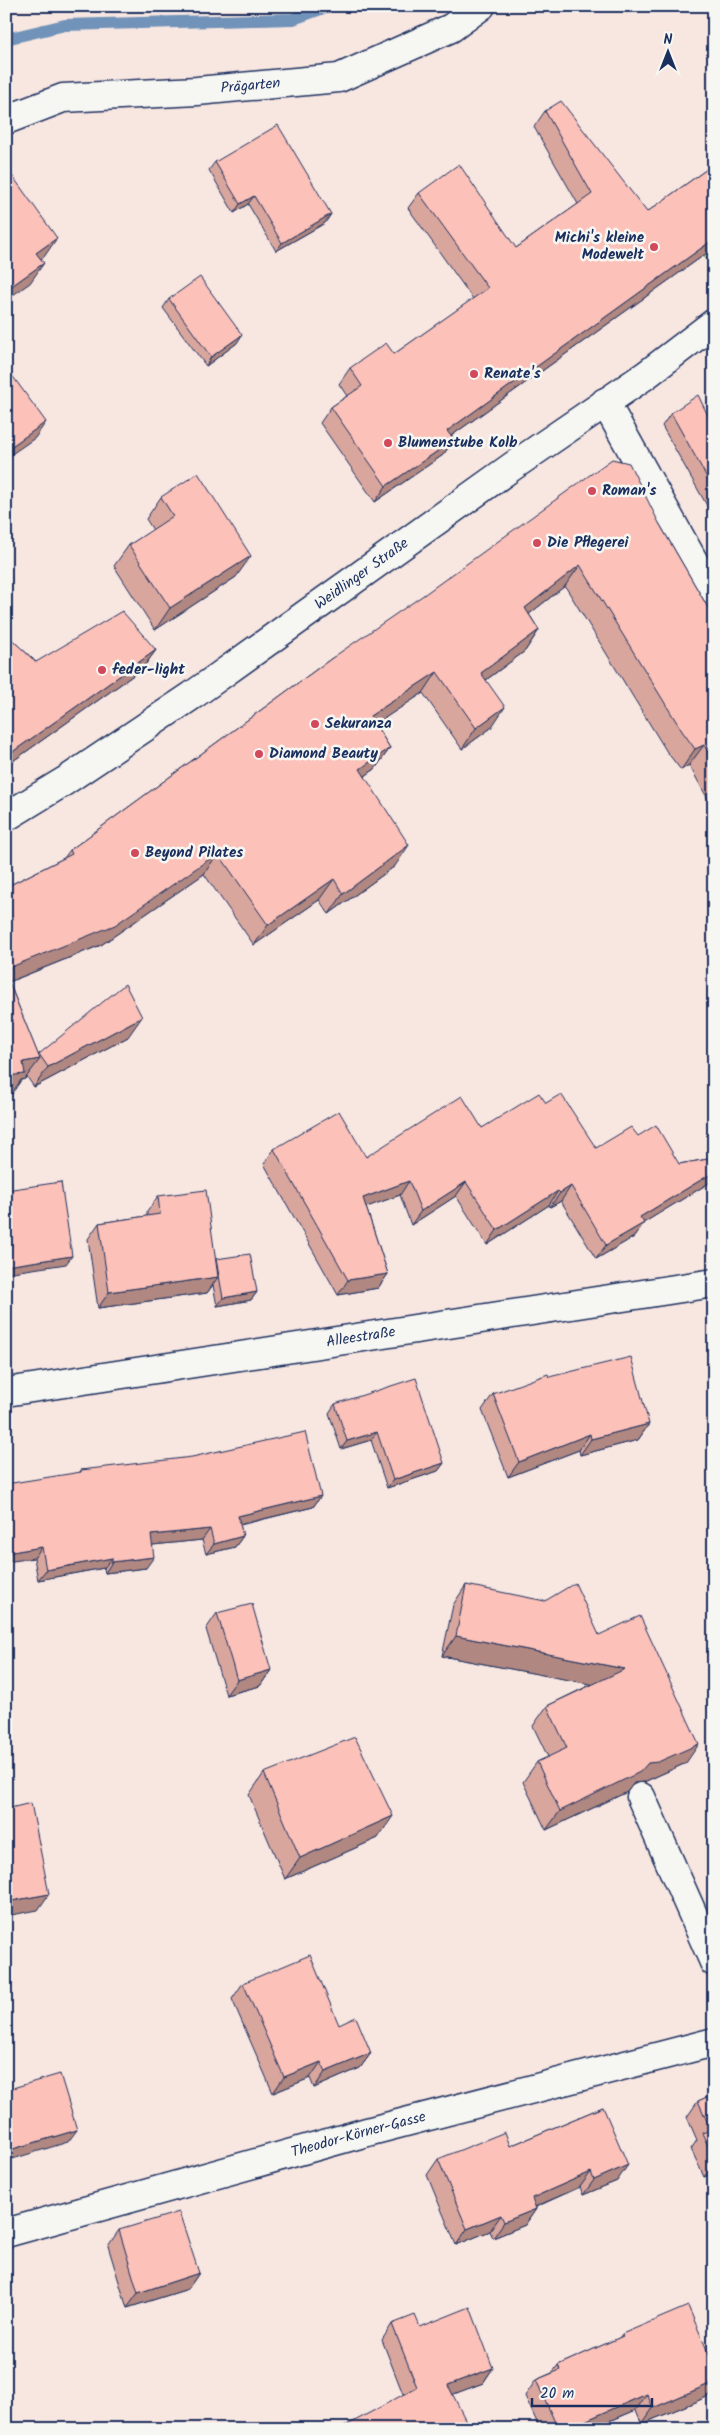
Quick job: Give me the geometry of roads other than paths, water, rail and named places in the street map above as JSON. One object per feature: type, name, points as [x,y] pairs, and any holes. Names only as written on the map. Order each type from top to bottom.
[{"type":"street","name":"Prägarten","points":[[6,120],[63,98],[197,91],[339,78],[451,28],[481,6]]},
{"type":"street","name":"Weidlinger Straße","points":[[6,817],[65,781],[193,696],[605,402],[646,375],[714,323]]},
{"type":"street","points":[[605,402],[714,598]]},
{"type":"street","name":"Alleestraße","points":[[6,1392],[714,1283]]},
{"type":"street","points":[[641,1796],[714,1962]]},
{"type":"street","name":"Theodor-Körner-Gasse","points":[[6,2233],[367,2132],[714,2042]]},
{"type":"waterway","points":[[6,39],[65,25],[293,19],[329,6]]},
{"type":"place","name":"Michi's kleine Modewelt","points":[[654,247]]},
{"type":"place","name":"Renate's","points":[[474,374]]},
{"type":"place","name":"Blumenstube Kolb","points":[[388,443]]},
{"type":"place","name":"Roman's","points":[[592,491]]},
{"type":"place","name":"Die Pflegerei","points":[[537,543]]},
{"type":"place","name":"feder-light","points":[[102,670]]},
{"type":"place","name":"Sekuranza","points":[[315,724]]},
{"type":"place","name":"Diamond Beauty","points":[[259,754]]},
{"type":"place","name":"Beyond Pilates","points":[[135,853]]}]
